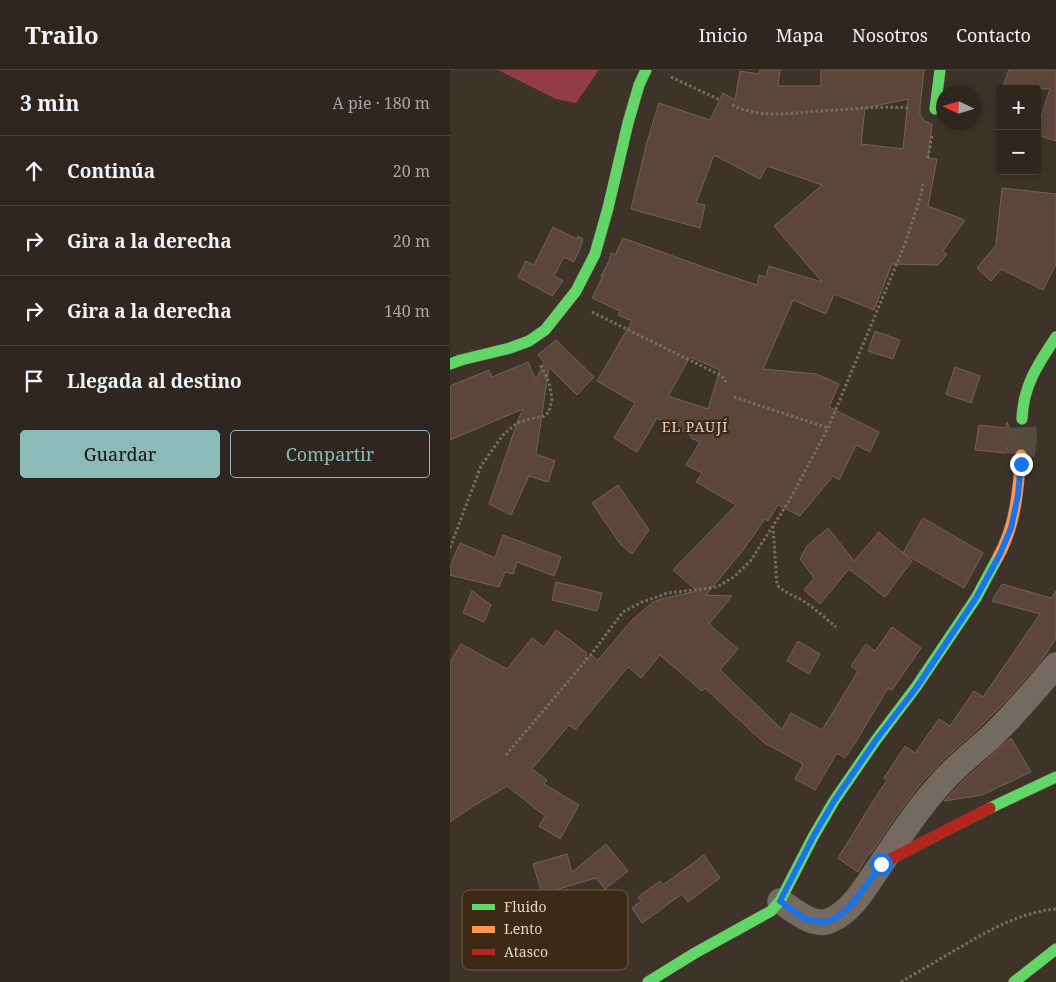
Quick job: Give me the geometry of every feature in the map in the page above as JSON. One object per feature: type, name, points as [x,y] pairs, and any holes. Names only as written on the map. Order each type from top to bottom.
[{"type":"street","points":[[450,364],[529,341],[545,330],[576,291],[595,254],[628,123],[639,85],[646,70]]},
{"type":"street","points":[[935,109],[940,70]]},
{"type":"street","points":[[1022,418],[1021,411],[1025,392],[1035,368],[1056,337]]},
{"type":"street","points":[[648,982],[695,953],[771,911],[780,901],[834,801],[876,740],[922,679],[976,598],[1000,554],[1011,528],[1018,495],[1022,455]]},
{"type":"street","points":[[780,901],[806,919],[819,922],[830,921],[846,911],[860,894],[911,820],[944,780],[1034,692],[1056,665]]},
{"type":"street","points":[[881,864],[1056,776]]},
{"type":"street","points":[[1014,982],[1056,949]]},
{"type":"path","points":[[666,74],[720,100]]},
{"type":"path","points":[[732,105],[744,111],[767,115],[885,106],[935,109]]},
{"type":"path","points":[[506,755],[593,652],[623,612],[642,602],[668,593],[717,587],[735,576],[751,560],[788,501],[828,428],[905,244],[923,184]]},
{"type":"path","points":[[568,300],[722,376],[726,382]]},
{"type":"path","points":[[450,548],[481,466],[503,435],[517,423],[544,416],[549,412],[552,398],[549,383],[529,341]]},
{"type":"path","points":[[734,397],[828,428]]},
{"type":"path","points":[[773,526],[777,585],[782,590],[808,604],[836,627]]},
{"type":"path","points":[[901,982],[989,930],[1026,915],[1056,909]]},
{"type":"shaded area","points":[[498,70],[599,70],[576,103],[556,99]]},
{"type":"building","points":[[760,70],[780,70],[778,86],[821,86],[821,70],[924,70],[920,115],[925,121],[932,124],[928,158],[937,159],[928,206],[965,220],[943,251],[947,254],[938,265],[892,264],[874,310],[834,294],[826,314],[793,300],[763,369],[816,374],[839,384],[829,407],[879,432],[870,452],[856,445],[839,480],[833,476],[800,516],[778,505],[768,521],[765,519],[743,550],[706,595],[732,596],[709,624],[738,649],[720,670],[782,729],[791,713],[822,730],[858,671],[851,666],[866,644],[875,651],[892,627],[921,648],[892,690],[888,688],[845,758],[837,753],[815,790],[795,779],[803,764],[763,742],[705,688],[702,691],[660,655],[641,678],[628,667],[575,730],[569,725],[532,769],[547,780],[544,784],[579,805],[560,839],[539,826],[545,816],[507,786],[450,822],[450,662],[461,644],[507,669],[532,638],[544,647],[556,630],[587,653],[585,660],[591,655],[598,660],[632,620],[653,602],[697,591],[673,570],[736,505],[696,482],[702,473],[686,465],[700,442],[691,438],[692,436],[657,418],[637,452],[614,438],[635,403],[597,381],[632,321],[618,315],[620,311],[592,298],[603,276],[601,276],[611,253],[615,255],[623,238],[757,285],[759,275],[766,277],[769,266],[822,282],[774,226],[822,185],[767,166],[760,179],[714,155],[696,203],[705,205],[700,228],[631,209],[647,142],[659,103],[710,120],[723,93],[735,100],[740,71],[759,74]],"holes":[[[908,99],[903,149],[861,144],[865,108]],[[690,357],[720,370],[708,409],[668,396]]]},
{"type":"building","points":[[1009,70],[1056,70],[1056,141],[1041,136],[1041,117],[1050,89],[1041,89],[1041,85],[1003,85]]},
{"type":"building","points":[[1002,188],[1056,194],[1056,264],[1043,290],[1001,269],[991,281],[977,268],[996,245]]},
{"type":"building","points":[[553,227],[577,239],[578,236],[583,239],[574,262],[564,257],[554,276],[563,281],[552,296],[518,277],[526,261],[534,265]]},
{"type":"building","points":[[875,331],[900,340],[893,359],[868,351]]},
{"type":"building","points":[[556,340],[594,377],[577,395],[549,367],[536,454],[555,461],[548,482],[529,476],[511,515],[489,504],[523,409],[450,440],[450,386],[489,370],[492,377],[528,362],[536,380],[544,362],[538,355]]},
{"type":"building","points":[[955,367],[980,376],[971,403],[946,394]]},
{"type":"building","points":[[1007,422],[1014,433],[1022,435],[1031,432],[1029,442],[1023,440],[1015,441],[1008,446],[1006,453],[975,450],[979,425],[1006,428]]},
{"type":"building","points":[[618,485],[649,530],[632,554],[621,545],[592,503]]},
{"type":"building","points":[[923,518],[983,553],[964,588],[903,553]]},
{"type":"building","points":[[828,528],[854,561],[879,532],[912,561],[885,597],[849,569],[820,604],[804,590],[814,578],[800,559],[807,546]]},
{"type":"building","points":[[503,535],[561,557],[554,576],[517,562],[513,574],[505,572],[499,587],[450,575],[450,567],[460,543],[495,558]]},
{"type":"building","points":[[556,582],[602,593],[597,611],[552,600]]},
{"type":"building","points":[[1002,584],[1051,598],[1056,591],[1056,639],[1041,661],[1005,702],[922,782],[868,855],[858,872],[838,858],[887,780],[884,778],[905,746],[915,753],[939,719],[950,726],[974,691],[983,697],[1040,614],[992,601]]},
{"type":"building","points":[[472,591],[491,605],[484,622],[463,613]]},
{"type":"building","points":[[798,641],[820,654],[809,674],[787,661]]},
{"type":"building","points":[[1011,738],[1031,772],[982,795],[944,801],[963,781]]},
{"type":"building","points":[[606,844],[628,871],[605,889],[596,878],[556,890],[541,890],[533,864],[567,854],[572,872]]},
{"type":"building","points":[[704,855],[720,878],[688,902],[682,894],[642,923],[632,908],[641,901],[638,897],[660,881],[663,885]]},
{"type":"tunnel","points":[[1021,455],[1023,439],[1022,419]]},
{"type":"traffic: fast","points":[[450,364],[529,341],[545,330],[576,291],[595,254],[628,123],[639,85],[646,70]]},
{"type":"traffic: fast","points":[[935,109],[940,70]]},
{"type":"traffic: fast","points":[[1022,419],[1028,386],[1056,337]]},
{"type":"traffic: fast","points":[[648,982],[695,953],[771,911],[780,901],[834,801],[876,740],[916,687],[976,598],[998,557]]},
{"type":"traffic: fast","points":[[990,808],[1056,777]]},
{"type":"traffic: fast","points":[[1014,982],[1056,949]]},
{"type":"traffic: slow","points":[[998,557],[1009,533],[1012,520],[1017,495],[1021,455]]},
{"type":"traffic: jam","points":[[881,864],[990,808]]},
{"type":"district","name":"EL PAUJÍ","points":[[695,426]]},
{"type":"route","points":[[881,864],[846,911],[830,921],[819,922],[806,919],[780,901],[834,801],[876,740],[916,688],[976,598],[1000,554],[1011,528],[1018,495],[1021,464]]}]
